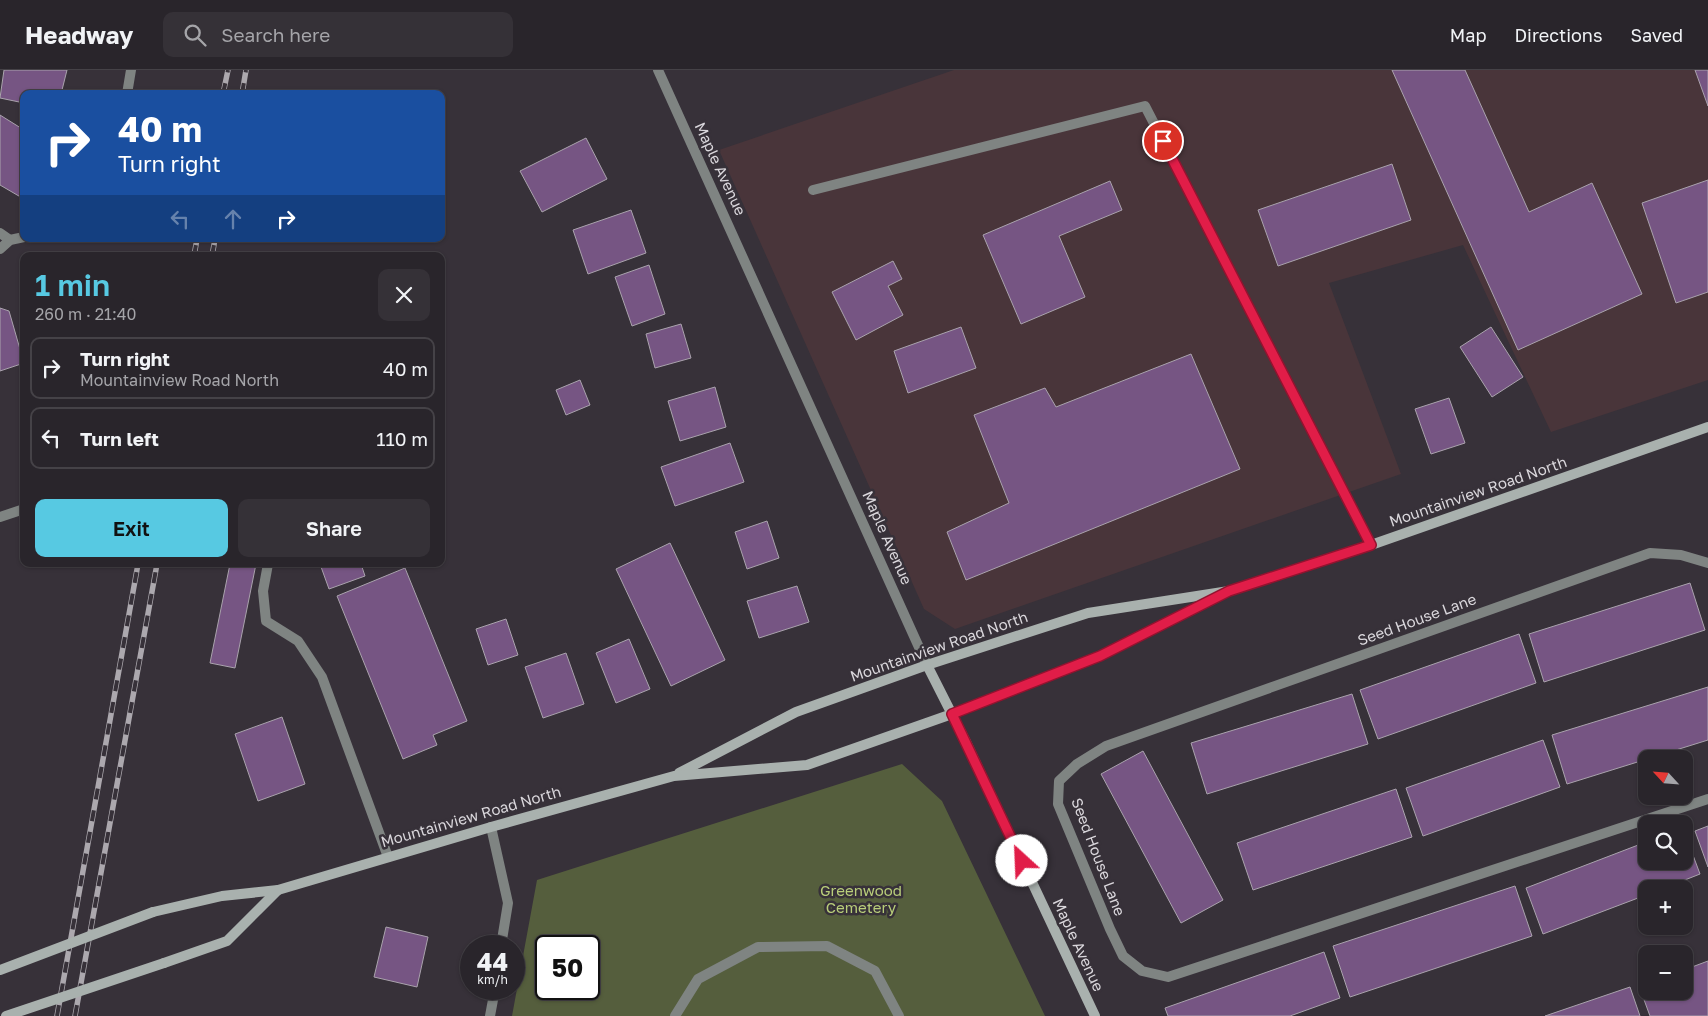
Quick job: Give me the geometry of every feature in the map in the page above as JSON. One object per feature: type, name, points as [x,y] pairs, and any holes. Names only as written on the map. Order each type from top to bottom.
[{"type":"main road","name":"Mountainview Road North","points":[[0,970],[153,912],[222,896],[278,890],[388,856],[674,776],[807,765],[952,714],[1100,656],[1229,591],[1371,545],[1708,427]]},
{"type":"main road","name":"Mountainview Road North","points":[[674,776],[796,712],[927,665],[1088,613],[1229,591]]},
{"type":"main road","name":"Maple Avenue","points":[[927,665],[1095,1016]]},
{"type":"main road","name":"Mountainview Road North","points":[[6,1016],[227,941],[278,890]]},
{"type":"street","points":[[128,90],[131,70]]},
{"type":"street","name":"Maple Avenue","points":[[658,70],[927,665]]},
{"type":"street","points":[[812,190],[1145,106],[1371,545]]},
{"type":"street","points":[[0,233],[10,240]]},
{"type":"street","points":[[0,249],[10,240],[20,238]]},
{"type":"street","points":[[0,518],[20,510]]},
{"type":"street","name":"Seed House Lane","points":[[1708,563],[1681,555],[1650,553],[1106,746],[1077,764],[1059,781],[1058,804],[1110,930],[1123,956],[1142,971],[1168,977],[1708,799]]},
{"type":"street","points":[[267,567],[263,591],[266,621],[298,642],[322,678],[388,856]]},
{"type":"street","points":[[491,827],[508,903],[503,935]]},
{"type":"street","points":[[675,1016],[698,979],[758,947],[827,946],[875,971],[899,1016]]},
{"type":"street","points":[[490,1016],[493,1000]]},
{"type":"shaded area","points":[[954,70],[1708,70],[1708,380],[1551,432],[1463,245],[1329,283],[1401,474],[955,629],[924,609],[719,150]]},
{"type":"green space","name":"Greenwood Cemetery","points":[[902,764],[942,801],[1045,1016],[512,1016],[515,1000],[525,1000],[525,945],[537,880]]},
{"type":"building","points":[[4,70],[67,70],[62,90],[20,90],[20,102],[0,98]]},
{"type":"building","points":[[1392,70],[1465,70],[1529,212],[1592,183],[1642,294],[1518,350]]},
{"type":"building","points":[[1695,70],[1708,70],[1708,106]]},
{"type":"building","points":[[0,115],[20,128],[20,197],[0,185]]},
{"type":"building","points":[[586,138],[607,179],[542,212],[520,171]]},
{"type":"building","points":[[1392,164],[1411,220],[1278,266],[1258,210]]},
{"type":"building","points":[[1708,180],[1708,292],[1676,303],[1642,203]]},
{"type":"building","points":[[1110,181],[1122,210],[1059,236],[1085,297],[1021,324],[983,235]]},
{"type":"building","points":[[631,210],[646,253],[588,274],[573,230]]},
{"type":"building","points":[[893,261],[902,279],[888,286],[903,315],[856,340],[832,292]]},
{"type":"building","points":[[649,265],[665,314],[632,326],[615,277]]},
{"type":"building","points":[[0,308],[9,311],[20,349],[20,364],[0,371]]},
{"type":"building","points":[[681,324],[691,358],[655,368],[646,334]]},
{"type":"building","points":[[961,327],[976,368],[908,393],[894,351]]},
{"type":"building","points":[[1491,327],[1523,377],[1492,397],[1460,347]]},
{"type":"building","points":[[1191,354],[1240,469],[966,580],[947,532],[1009,503],[974,415],[1045,388],[1056,407]]},
{"type":"building","points":[[580,380],[590,405],[566,415],[556,390]]},
{"type":"building","points":[[715,387],[726,427],[680,441],[668,401]]},
{"type":"building","points":[[1449,398],[1465,443],[1431,454],[1415,409]]},
{"type":"building","points":[[730,443],[744,482],[675,506],[661,467]]},
{"type":"building","points":[[767,521],[779,558],[747,569],[735,532]]},
{"type":"building","points":[[670,543],[725,660],[671,686],[616,569]]},
{"type":"building","points":[[229,567],[255,567],[235,668],[210,663]]},
{"type":"building","points":[[321,567],[362,567],[365,576],[329,589]]},
{"type":"building","points":[[405,568],[467,721],[433,735],[437,745],[403,759],[337,596]]},
{"type":"building","points":[[1690,583],[1705,630],[1544,682],[1529,634]]},
{"type":"building","points":[[797,586],[809,622],[759,638],[747,601]]},
{"type":"building","points":[[506,619],[518,655],[488,665],[476,629]]},
{"type":"building","points":[[1519,634],[1536,683],[1378,739],[1360,690]]},
{"type":"building","points":[[629,639],[650,689],[616,703],[596,653]]},
{"type":"building","points":[[566,653],[584,704],[543,718],[525,667]]},
{"type":"building","points":[[1708,687],[1708,740],[1676,750],[1638,750],[1638,762],[1567,784],[1552,735]]},
{"type":"building","points":[[1352,694],[1368,744],[1207,794],[1191,743]]},
{"type":"building","points":[[282,717],[305,784],[258,801],[235,734]]},
{"type":"building","points":[[1543,740],[1560,787],[1423,836],[1406,788]]},
{"type":"building","points":[[1143,751],[1223,900],[1181,923],[1101,774]]},
{"type":"building","points":[[1396,789],[1412,837],[1253,890],[1237,843]]},
{"type":"building","points":[[1708,826],[1708,867],[1695,831]]},
{"type":"building","points":[[1638,845],[1638,870],[1693,870],[1693,855],[1700,874],[1685,880],[1638,880],[1638,898],[1543,934],[1526,888]]},
{"type":"building","points":[[1515,886],[1532,936],[1350,997],[1333,946]]},
{"type":"building","points":[[386,927],[428,937],[417,987],[374,977]]},
{"type":"building","points":[[1324,952],[1340,998],[1290,1016],[1168,1016],[1165,1008]]},
{"type":"building","points":[[1708,961],[1708,1016],[1650,1016],[1644,1000],[1693,1000],[1693,967]]},
{"type":"building","points":[[1630,987],[1640,1016],[1545,1016]]},
{"type":"railway","points":[[224,90],[228,70]]},
{"type":"railway","points":[[243,90],[246,70]]},
{"type":"railway","points":[[195,252],[196,242]]},
{"type":"railway","points":[[213,252],[214,242]]},
{"type":"railway","points":[[57,1016],[137,567]]},
{"type":"railway","points":[[75,1016],[156,567]]},
{"type":"route","points":[[1022,861],[952,714],[1100,656],[1229,591],[1371,545],[1163,141]]}]
